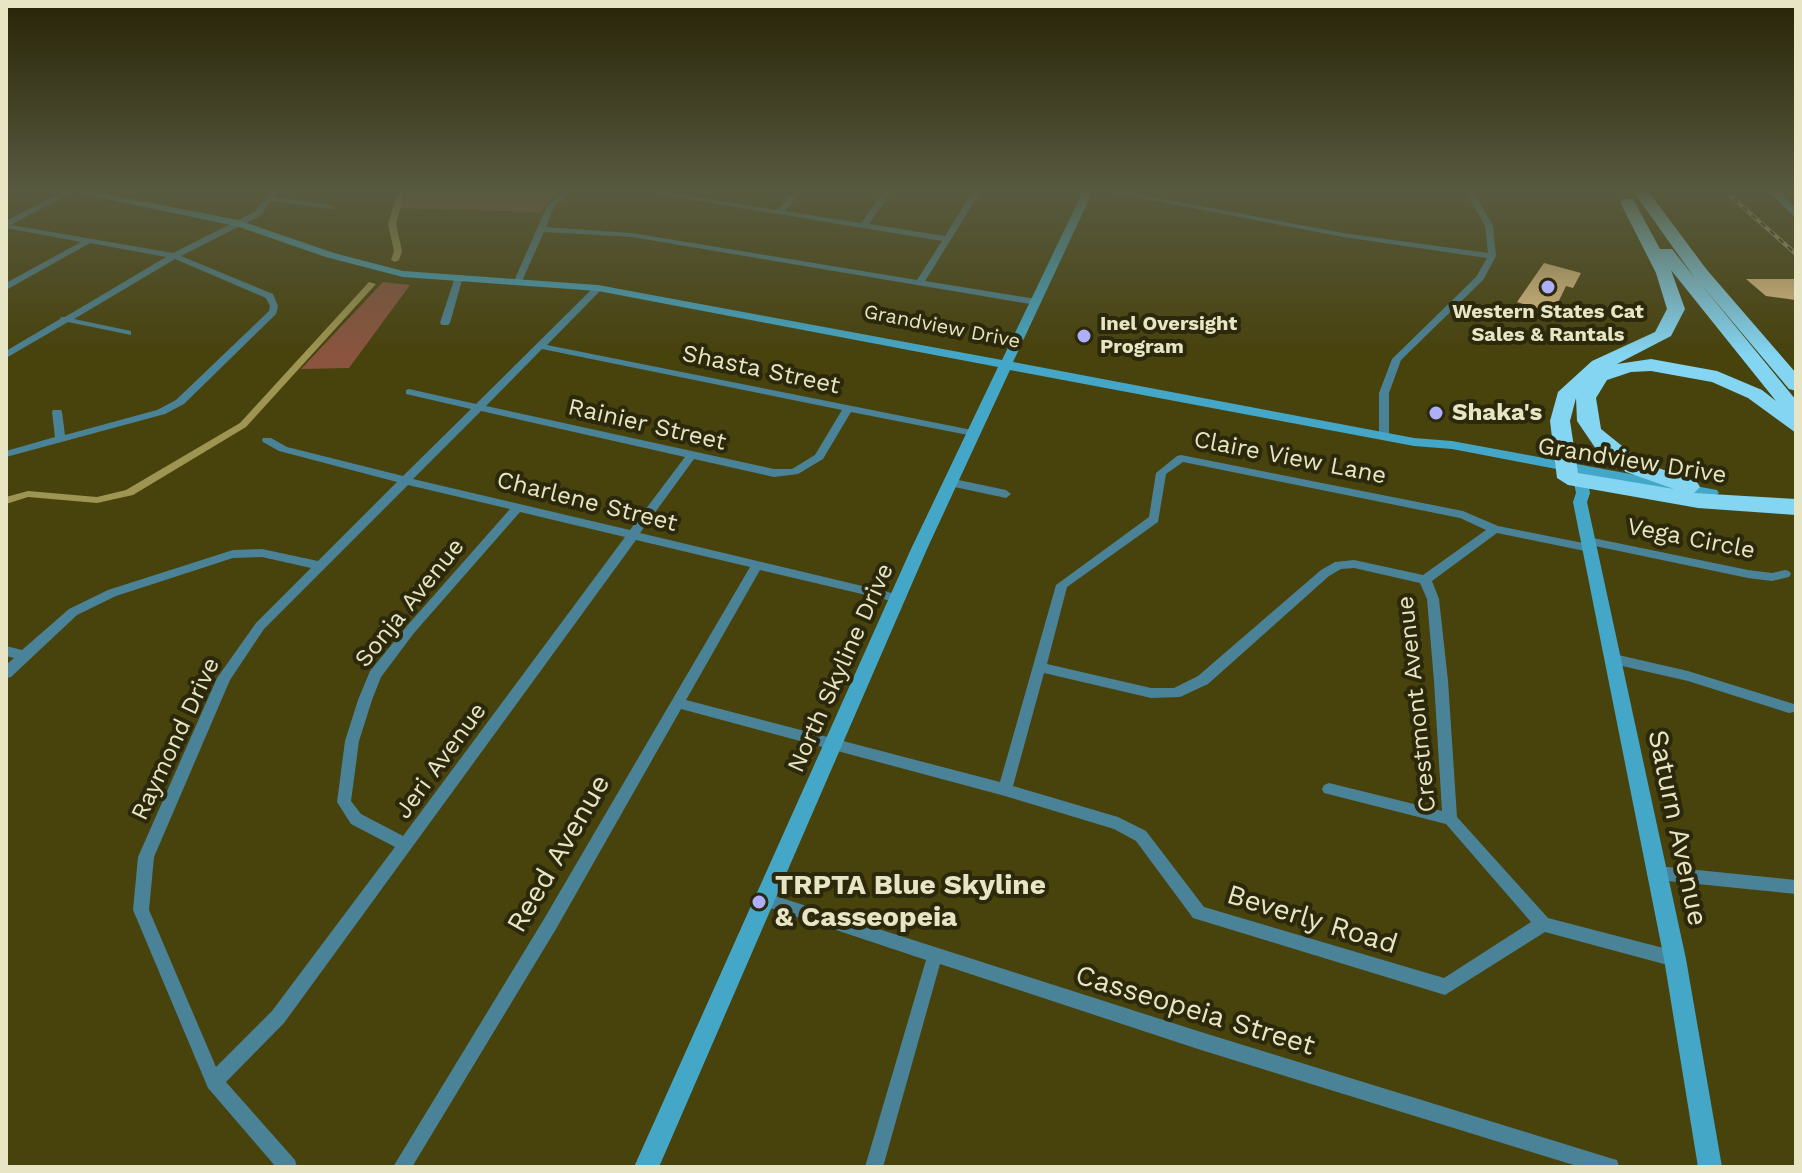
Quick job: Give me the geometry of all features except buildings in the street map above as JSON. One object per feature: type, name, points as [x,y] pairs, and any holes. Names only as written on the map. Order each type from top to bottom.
[{"type":"highway","points":[[1575,480],[1560,421],[1568,392],[1599,365],[1662,336],[1676,309],[1652,246]]},
{"type":"highway","points":[[1664,246],[1695,292],[1796,412]]},
{"type":"highway","points":[[1682,246],[1796,385]]},
{"type":"highway","points":[[1685,246],[1796,360]]},
{"type":"highway","points":[[1575,480],[1572,416],[1584,388],[1600,376],[1629,366],[1651,365],[1717,377],[1755,394],[1796,427]]},
{"type":"highway","points":[[1600,376],[1589,390],[1585,410],[1587,421],[1603,444],[1651,475],[1712,493]]},
{"type":"highway","name":"Grandview Drive","points":[[1575,480],[1698,501],[1796,507]]},
{"type":"highway","name":"Grandview Drive","points":[[1712,493],[1796,498]]},
{"type":"street","points":[[6,287],[80,246]]},
{"type":"street","points":[[6,454],[151,415],[180,402],[273,312],[270,296],[174,256],[120,246]]},
{"type":"street","points":[[6,355],[194,246]]},
{"type":"street","name":"Grandview Drive","points":[[307,246],[403,274],[598,288],[1384,436],[1452,455],[1575,480],[1712,493]]},
{"type":"street","points":[[518,281],[533,246]]},
{"type":"street","points":[[698,246],[1036,302]]},
{"type":"street","points":[[920,282],[943,246]]},
{"type":"street","name":"North Skyline Drive","points":[[646,1167],[900,599],[949,482],[1062,246]]},
{"type":"street","points":[[1422,246],[1492,256]]},
{"type":"street","points":[[1384,436],[1384,393],[1397,359],[1480,278],[1492,256],[1491,246]]},
{"type":"street","points":[[445,323],[458,280]]},
{"type":"street","name":"Raymond Drive","points":[[288,1167],[214,1082],[141,910],[146,857],[224,678],[260,626],[598,288]]},
{"type":"street","points":[[64,319],[128,333]]},
{"type":"street","name":"Shasta Street","points":[[540,346],[973,433]]},
{"type":"street","name":"Rainier Street","points":[[409,392],[774,473],[794,472],[819,457],[848,408]]},
{"type":"street","points":[[57,412],[60,438]]},
{"type":"street","name":"Charlene Street","points":[[267,440],[283,449],[404,480],[900,599]]},
{"type":"street","name":"Jeri Avenue","points":[[214,1082],[278,1017],[691,456]]},
{"type":"street","name":"Claire View Lane","points":[[1005,790],[1062,585],[1154,519],[1161,473],[1181,458],[1463,515],[1495,529],[1589,544]]},
{"type":"street","name":"Saturn Avenue","points":[[1575,480],[1675,959],[1710,1167]]},
{"type":"street","points":[[949,482],[1006,494]]},
{"type":"street","name":"Sonja Avenue","points":[[406,845],[356,819],[344,802],[352,741],[365,700],[375,675],[410,630],[518,507]]},
{"type":"street","name":"Crestmont Avenue","points":[[1495,529],[1425,580],[1433,599],[1436,626],[1450,819],[1543,924]]},
{"type":"street","name":"Vega Circle","points":[[1589,544],[1748,574],[1772,577],[1785,574]]},
{"type":"street","points":[[6,673],[84,605],[233,554],[262,553],[318,565]]},
{"type":"street","points":[[1039,667],[1151,693],[1175,693],[1203,680],[1325,573],[1339,565],[1354,564],[1425,580]]},
{"type":"street","name":"Reed Avenue","points":[[402,1167],[757,565]]},
{"type":"street","points":[[6,651],[25,656]]},
{"type":"street","points":[[1614,659],[1688,676],[1794,710]]},
{"type":"street","name":"Beverly Road","points":[[678,703],[1005,790],[1118,824],[1141,836],[1199,913],[1445,987],[1543,924]]},
{"type":"street","points":[[1329,789],[1450,819]]},
{"type":"street","points":[[1658,873],[1796,887]]},
{"type":"street","name":"Casseopeia Street","points":[[766,900],[1610,1167]]},
{"type":"street","points":[[1543,924],[1675,959]]},
{"type":"street","points":[[874,1167],[935,955]]},
{"type":"shaded area","points":[[383,282],[410,285],[349,368],[301,369]]},
{"type":"waterway","points":[[395,260],[397,246]]},
{"type":"waterway","points":[[6,501],[28,494],[97,500],[129,493],[243,425],[372,284]]},
{"type":"railway","points":[[1787,246],[1796,254]]},
{"type":"place","name":"Western States Cat Sales & Rantals","points":[[1548,287]]},
{"type":"place","name":"Inel Oversight Program","points":[[1084,336]]},
{"type":"place","name":"Shaka's","points":[[1436,413]]},
{"type":"place","name":"TRPTA Blue Skyline & Casseopeia","points":[[759,902]]}]
